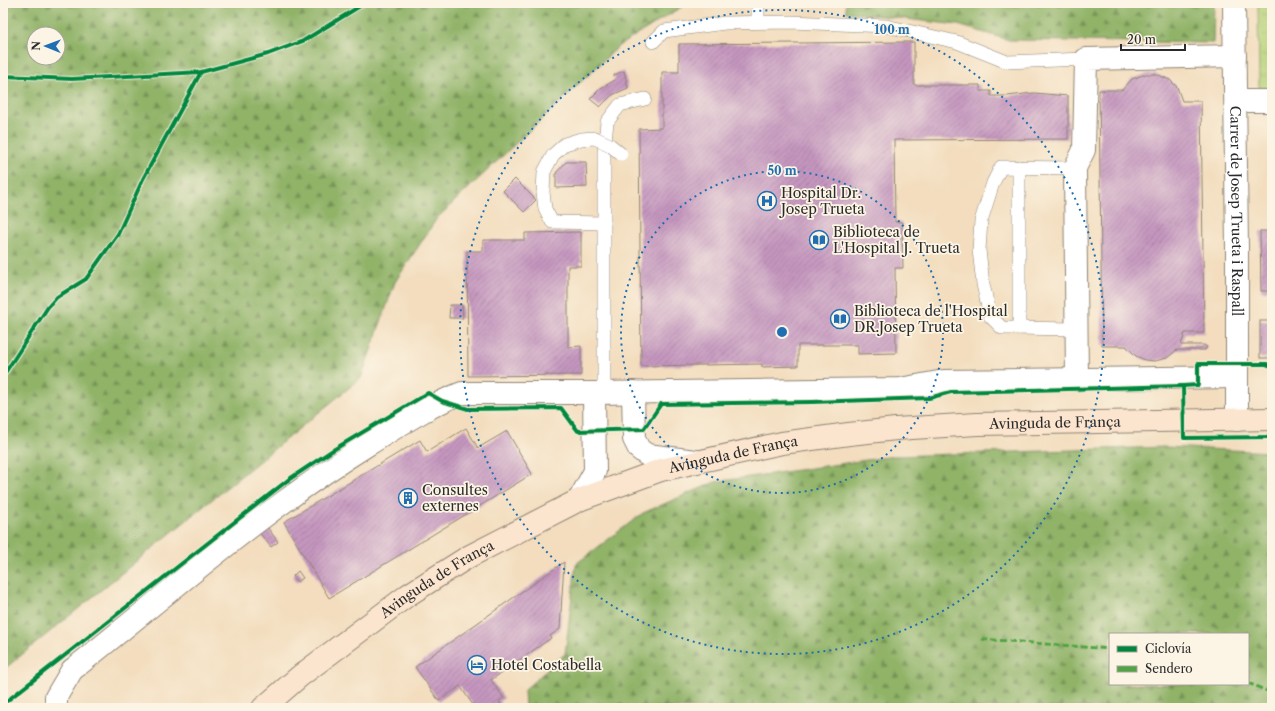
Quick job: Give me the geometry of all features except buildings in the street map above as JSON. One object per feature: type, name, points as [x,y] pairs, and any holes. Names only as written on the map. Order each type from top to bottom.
[{"type":"main road","name":"Avinguda de França","points":[[263,708],[300,676],[408,595],[468,557],[579,500],[661,470],[782,443],[896,429],[977,424],[1272,419]]},
{"type":"street","name":"Carrer de Josep Trueta i Raspall","points":[[1234,3],[1236,101],[1237,420]]},
{"type":"street","points":[[1077,380],[1075,168],[1084,150],[1086,59],[1235,56]]},
{"type":"street","points":[[1236,101],[1272,101]]},
{"type":"street","points":[[56,708],[56,697],[72,670],[267,515],[332,468],[421,412],[462,393],[599,393],[900,389],[944,381],[1237,377]]},
{"type":"street","points":[[633,392],[634,439],[639,449],[647,455],[697,461]]},
{"type":"street","points":[[579,500],[595,471],[599,393]]},
{"type":"lane","points":[[758,3],[758,22]]},
{"type":"lane","points":[[653,42],[664,32],[725,23],[791,22],[886,26],[957,42],[1007,62],[1086,59]]},
{"type":"lane","points":[[599,393],[604,223],[604,151],[607,122],[620,105],[645,99]]},
{"type":"lane","points":[[604,223],[552,222],[545,209],[543,192],[544,172],[553,154],[564,144],[581,139],[595,138],[610,145],[621,154]]},
{"type":"lane","points":[[1075,168],[1001,167],[993,183],[980,221],[979,250],[983,284],[990,316],[1002,328],[1076,329]]},
{"type":"lane","points":[[1019,167],[1019,328]]},
{"type":"green space","points":[[3,3],[688,3],[620,45],[437,218],[395,282],[361,378],[3,670]]},
{"type":"green space","points":[[846,3],[1214,3],[1213,43],[1009,40],[958,25],[846,12]]},
{"type":"green space","points":[[1258,3],[1272,3],[1272,88],[1259,88]]},
{"type":"green space","points":[[1165,447],[1272,452],[1272,708],[525,708],[524,690],[565,654],[576,564],[643,513],[715,482],[894,456]]},
{"type":"marked path","points":[[982,639],[1109,649]]},
{"type":"marked path","points":[[1249,683],[1272,693]]},
{"type":"cycle path","points":[[3,76],[72,79],[201,72],[268,54],[303,41],[365,3]]},
{"type":"cycle path","points":[[3,376],[48,307],[57,297],[86,279],[118,234],[143,179],[201,72]]},
{"type":"cycle path","points":[[1183,386],[1198,385],[1198,364],[1266,364],[1272,366]]},
{"type":"cycle path","points":[[3,704],[288,480],[333,450],[428,393],[442,401],[468,409],[561,408],[578,431],[644,429],[661,404],[812,402],[929,398],[951,392],[1183,386],[1184,438],[1272,437]]},
{"type":"place","name":"Hospital Dr. Josep Trueta","points":[[767,201]]},
{"type":"place","name":"Biblioteca de L'Hospital J. Trueta","points":[[819,240]]},
{"type":"place","name":"Biblioteca de l'Hospital DR.Josep Trueta","points":[[840,319]]},
{"type":"place","name":"Consultes externes","points":[[408,498]]},
{"type":"place","name":"Hotel Costabella","points":[[477,665]]}]
